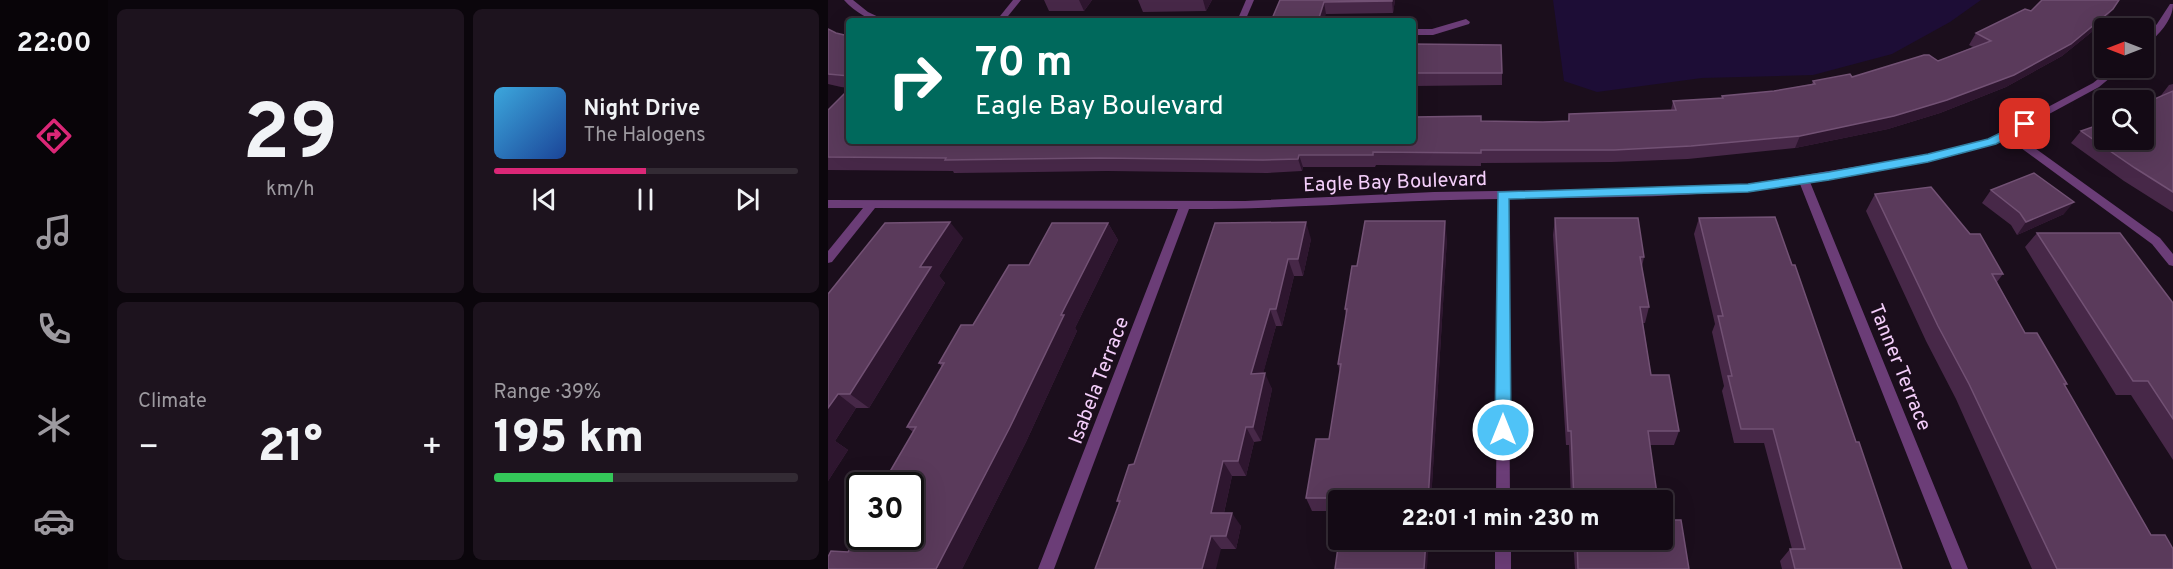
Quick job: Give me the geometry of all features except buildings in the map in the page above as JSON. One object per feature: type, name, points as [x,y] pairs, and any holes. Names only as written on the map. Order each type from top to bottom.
[{"type":"street","points":[[848,0],[865,14],[875,18]]},
{"type":"street","points":[[1002,18],[1017,0]]},
{"type":"street","points":[[1242,18],[1250,0]]},
{"type":"street","points":[[2154,34],[2170,17],[2173,6]]},
{"type":"street","points":[[1416,32],[1433,32],[1466,22]]},
{"type":"street","name":"Eagle Bay Boulevard","points":[[828,204],[1185,205],[1748,188],[1928,158],[1992,141],[2096,85],[2105,78]]},
{"type":"street","points":[[2007,133],[2156,241],[2173,262]]},
{"type":"street","name":"Tanner Terrace","points":[[1803,180],[1960,569]]},
{"type":"street","points":[[1503,195],[1503,490]]},
{"type":"street","points":[[828,260],[872,204]]},
{"type":"street","name":"Isabela Terrace","points":[[1046,569],[1185,205]]},
{"type":"street","points":[[1503,550],[1503,569]]},
{"type":"shaded area","points":[[1553,0],[1981,0],[1950,22],[1892,54],[1813,75],[1702,78],[1597,92],[1564,81]]},
{"type":"route","points":[[1503,430],[1503,195],[1748,188],[1928,158],[1992,141],[2025,124]]}]
